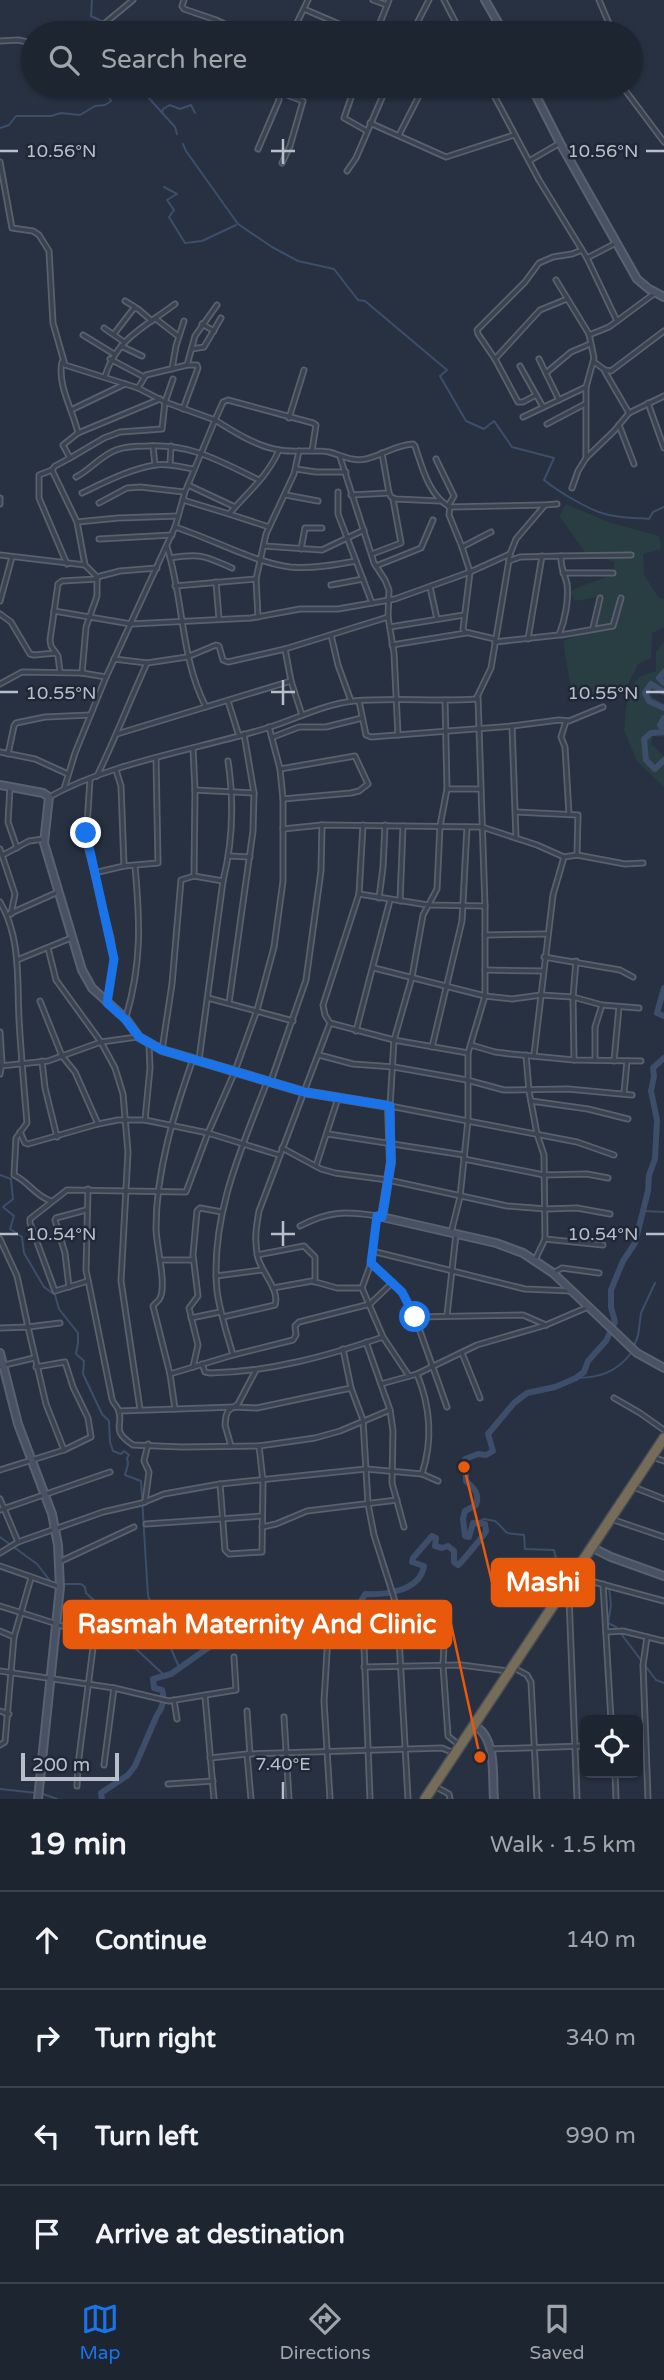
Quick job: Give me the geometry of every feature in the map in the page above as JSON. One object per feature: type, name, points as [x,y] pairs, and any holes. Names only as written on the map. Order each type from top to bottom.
[{"type":"highway","points":[[430,1799],[459,1749],[477,1727],[664,1438]]},
{"type":"highway","points":[[593,1548],[636,1488],[660,1460],[664,1445]]},
{"type":"highway","points":[[425,1799],[513,1670]]},
{"type":"street","points":[[108,21],[133,0]]},
{"type":"street","points":[[184,0],[184,9],[218,21]]},
{"type":"street","points":[[298,21],[308,0]]},
{"type":"street","points":[[373,0],[387,5]]},
{"type":"street","points":[[381,21],[389,0]]},
{"type":"street","points":[[418,21],[429,0]]},
{"type":"street","points":[[444,0],[454,21]]},
{"type":"street","points":[[485,0],[497,21]]},
{"type":"street","points":[[599,0],[608,21]]},
{"type":"street","points":[[304,9],[332,21]]},
{"type":"street","points":[[0,41],[21,41]]},
{"type":"street","points":[[258,149],[278,98]]},
{"type":"street","points":[[282,163],[290,146],[303,101],[295,98]]},
{"type":"street","points":[[351,98],[344,118],[367,131]]},
{"type":"street","points":[[347,171],[356,158],[381,98]]},
{"type":"street","points":[[399,135],[418,98]]},
{"type":"street","points":[[495,98],[529,161],[587,258],[617,321]]},
{"type":"street","points":[[537,98],[637,279],[664,297]]},
{"type":"street","points":[[631,98],[664,142]]},
{"type":"street","points":[[370,123],[446,158],[515,135]]},
{"type":"street","points":[[529,161],[561,143]]},
{"type":"street","points":[[0,162],[12,228],[33,231],[39,235],[49,251],[53,323],[62,362],[61,372],[78,433]]},
{"type":"street","points":[[587,258],[617,243]]},
{"type":"street","points":[[536,395],[517,402],[477,330],[540,263],[582,250]]},
{"type":"street","points":[[556,280],[589,334],[591,344],[594,362],[586,387],[586,458]]},
{"type":"street","points":[[589,334],[599,332],[617,321],[655,293]]},
{"type":"street","points":[[495,359],[540,310],[567,299]]},
{"type":"street","points":[[125,301],[178,336]]},
{"type":"street","points":[[105,377],[110,359],[122,344],[175,304]]},
{"type":"street","points":[[187,365],[195,335],[217,305]]},
{"type":"street","points":[[114,334],[131,310],[138,309]]},
{"type":"street","points":[[192,349],[204,348],[221,318]]},
{"type":"street","points":[[172,369],[178,336],[184,321]]},
{"type":"street","points":[[202,324],[214,331]]},
{"type":"street","points":[[104,328],[114,334],[122,344],[142,356]]},
{"type":"street","points":[[604,370],[615,369],[664,331]]},
{"type":"street","points":[[83,335],[114,354]]},
{"type":"street","points":[[546,373],[570,352],[591,344]]},
{"type":"street","points":[[110,359],[145,377]]},
{"type":"street","points":[[538,359],[559,400]]},
{"type":"street","points":[[62,362],[68,368],[138,388],[183,409],[215,420],[241,436],[279,450],[332,453],[340,457],[365,459],[394,447],[415,446],[424,474],[440,502]]},
{"type":"street","points":[[594,362],[604,370],[629,413]]},
{"type":"street","points":[[138,388],[145,377],[187,365],[197,365],[183,409]]},
{"type":"street","points":[[520,366],[543,408]]},
{"type":"street","points":[[289,418],[304,370]]},
{"type":"street","points":[[67,564],[39,498],[38,475],[52,470],[104,438],[120,432],[162,429],[163,400],[173,379]]},
{"type":"street","points":[[71,410],[125,384]]},
{"type":"street","points":[[523,417],[586,387]]},
{"type":"street","points":[[572,488],[586,458],[629,413],[664,396]]},
{"type":"street","points":[[70,458],[63,445],[78,433],[163,400]]},
{"type":"street","points":[[64,789],[106,677],[172,535],[185,492],[223,401],[228,400],[315,423],[312,451]]},
{"type":"street","points":[[547,424],[586,403]]},
{"type":"street","points":[[648,403],[664,449]]},
{"type":"street","points":[[619,425],[634,464]]},
{"type":"street","points":[[153,446],[155,465]]},
{"type":"street","points":[[76,477],[102,457],[118,449],[171,446],[202,452],[259,480]]},
{"type":"street","points":[[170,464],[171,446]]},
{"type":"street","points":[[229,514],[272,466],[279,450]]},
{"type":"street","points":[[258,617],[256,579],[264,546],[269,527],[296,470],[299,451]]},
{"type":"street","points":[[372,554],[401,543],[382,453]]},
{"type":"street","points":[[340,457],[376,566],[387,584],[398,735]]},
{"type":"street","points":[[436,459],[454,496],[449,506],[449,516],[470,572],[463,629],[495,641],[528,639],[613,626],[621,598]]},
{"type":"street","points":[[82,493],[120,475],[155,465],[170,464],[194,469]]},
{"type":"street","points":[[52,470],[77,523],[85,565],[97,578],[97,596],[86,627],[82,673]]},
{"type":"street","points":[[296,470],[346,472]]},
{"type":"street","points":[[188,485],[235,507]]},
{"type":"street","points":[[99,503],[127,488],[185,492]]},
{"type":"street","points":[[338,492],[338,514],[372,603]]},
{"type":"street","points":[[351,495],[389,493]]},
{"type":"street","points":[[285,495],[318,501]]},
{"type":"street","points":[[0,498],[0,504]]},
{"type":"street","points":[[393,499],[440,502],[449,506],[557,504]]},
{"type":"street","points":[[183,500],[269,527]]},
{"type":"street","points":[[447,1316],[468,1120],[468,1053],[485,996],[485,906],[478,698],[491,668],[510,554],[516,539],[545,505]]},
{"type":"street","points":[[77,523],[118,518],[178,516]]},
{"type":"street","points":[[376,566],[421,548],[433,520]]},
{"type":"street","points":[[175,527],[289,567],[330,566],[356,561]]},
{"type":"street","points":[[301,550],[305,528],[322,528]]},
{"type":"street","points":[[264,546],[322,550],[364,530]]},
{"type":"street","points":[[462,547],[491,532]]},
{"type":"street","points":[[99,539],[172,535]]},
{"type":"street","points":[[167,547],[183,622],[187,657],[194,684],[206,707]]},
{"type":"street","points":[[170,558],[194,554],[209,557],[233,568]]},
{"type":"street","points":[[54,611],[131,624],[258,617],[300,609],[338,609],[388,601],[470,572],[510,554]]},
{"type":"street","points":[[0,555],[85,565]]},
{"type":"street","points":[[509,561],[520,557],[631,555]]},
{"type":"street","points":[[528,639],[542,556]]},
{"type":"street","points":[[559,635],[568,597],[561,556]]},
{"type":"street","points":[[0,601],[12,557]]},
{"type":"street","points":[[61,672],[50,640],[59,582],[97,578],[120,571],[157,568]]},
{"type":"street","points":[[562,573],[613,573]]},
{"type":"street","points":[[175,586],[256,579]]},
{"type":"street","points":[[331,585],[364,579]]},
{"type":"street","points":[[216,582],[219,619]]},
{"type":"street","points":[[430,587],[437,619]]},
{"type":"street","points":[[593,628],[600,598]]},
{"type":"street","points":[[0,614],[3,619],[11,622],[30,654],[56,653]]},
{"type":"street","points":[[390,627],[464,615]]},
{"type":"street","points":[[114,659],[147,663],[187,657],[216,645],[219,646],[225,662],[285,649],[388,617]]},
{"type":"street","points":[[392,645],[469,632]]},
{"type":"street","points":[[331,635],[351,701]]},
{"type":"street","points":[[285,649],[291,681],[302,715]]},
{"type":"street","points":[[96,777],[147,663]]},
{"type":"street","points":[[0,684],[22,672],[82,673],[106,677]]},
{"type":"street","points":[[117,734],[291,681]]},
{"type":"street","points":[[49,797],[116,770],[270,727],[351,701],[478,698]]},
{"type":"street","points":[[409,1376],[383,1336],[362,1288],[371,1263],[388,1180],[392,1144],[390,1106],[394,1040],[412,977],[423,915],[437,889],[440,826],[447,789],[445,700]]},
{"type":"street","points":[[228,701],[241,735],[254,793],[250,857],[229,1003]]},
{"type":"street","points":[[359,701],[367,736],[566,721],[603,707]]},
{"type":"street","points":[[8,754],[16,723],[45,716],[91,715]]},
{"type":"street","points":[[273,737],[299,727],[326,727],[362,718]]},
{"type":"street","points":[[566,721],[561,737],[565,747],[569,814]]},
{"type":"street","points":[[512,726],[516,838]]},
{"type":"street","points":[[89,1281],[55,1291],[30,1219],[67,1190],[186,1192],[257,1010],[274,947],[284,881],[283,799],[280,769],[270,727]]},
{"type":"street","points":[[192,748],[195,790],[194,876]]},
{"type":"street","points":[[0,752],[35,759],[68,774]]},
{"type":"street","points":[[280,769],[355,756],[369,784],[351,793],[283,799]]},
{"type":"street","points":[[94,873],[124,866],[156,865],[159,860],[156,758]]},
{"type":"street","points":[[175,1409],[170,1374],[153,1306],[161,1295],[156,1227],[158,1192],[173,1124],[196,1060],[208,998],[223,881],[229,856],[233,791],[228,761]]},
{"type":"street","points":[[116,770],[121,786],[124,866]]},
{"type":"street","points":[[90,779],[86,833],[114,959],[107,1003]]},
{"type":"street","points":[[0,785],[43,793],[49,797]]},
{"type":"street","points":[[10,787],[7,810],[11,834],[17,848]]},
{"type":"street","points":[[447,789],[480,789]]},
{"type":"street","points":[[195,790],[254,793]]},
{"type":"street","points":[[49,797],[44,839],[82,970],[92,988],[149,1044],[304,1092],[577,1142],[614,1155]]},
{"type":"street","points":[[0,810],[7,810]]},
{"type":"street","points":[[516,812],[578,814],[577,855]]},
{"type":"street","points":[[283,829],[322,825],[482,827],[564,858],[577,855],[625,864],[643,863]]},
{"type":"street","points":[[233,1354],[221,1311],[216,1276],[224,1199],[243,1144],[293,1021],[306,980],[321,871],[322,825]]},
{"type":"street","points":[[363,825],[359,894],[323,1005],[325,1014],[330,1023],[356,1031],[468,1053]]},
{"type":"street","points":[[379,898],[385,825]]},
{"type":"street","points":[[400,902],[403,826]]},
{"type":"street","points":[[432,1047],[458,943],[463,906],[467,827]]},
{"type":"street","points":[[3,855],[36,839],[44,839]]},
{"type":"street","points":[[0,849],[15,894],[9,914],[17,960],[27,1123],[16,1138],[14,1175],[24,1179],[42,1198],[51,1201]]},
{"type":"street","points":[[229,856],[250,857]]},
{"type":"street","points":[[534,1055],[547,934],[553,895],[564,858]]},
{"type":"street","points":[[125,1019],[140,952],[135,866]]},
{"type":"street","points":[[162,1050],[172,984],[180,885],[184,877],[194,876],[223,881]]},
{"type":"street","points":[[9,914],[58,892]]},
{"type":"street","points":[[359,894],[428,905],[485,906]]},
{"type":"street","points":[[356,1031],[390,900]]},
{"type":"street","points":[[0,902],[9,914]]},
{"type":"street","points":[[485,935],[547,934]]},
{"type":"street","points":[[17,960],[71,938]]},
{"type":"street","points":[[48,948],[56,980],[100,1042],[120,1080],[127,1120],[128,1152],[121,1281],[140,1409]]},
{"type":"street","points":[[544,957],[620,970],[634,977]]},
{"type":"street","points":[[573,1060],[576,961]]},
{"type":"street","points":[[373,968],[485,996],[512,999],[541,995],[573,997],[602,1005],[639,1008]]},
{"type":"street","points":[[485,970],[543,971]]},
{"type":"street","points":[[208,998],[293,1021]]},
{"type":"street","points":[[40,1001],[62,1056],[75,1072],[97,1124]]},
{"type":"street","points":[[595,1060],[595,1027],[602,1005]]},
{"type":"street","points":[[614,1061],[619,1007]]},
{"type":"street","points":[[223,1317],[275,1305],[276,1297],[262,1270],[254,1236],[259,1212],[281,1148],[330,1023]]},
{"type":"street","points":[[0,1032],[0,1073]]},
{"type":"street","points":[[1,1065],[42,1061],[100,1042],[139,1037]]},
{"type":"street","points":[[145,1120],[150,1068],[149,1044]]},
{"type":"street","points":[[471,1045],[495,1052],[573,1060],[641,1061]]},
{"type":"street","points":[[318,1055],[353,1064],[394,1067],[467,1080],[504,1090],[568,1088],[632,1095]]},
{"type":"street","points":[[526,1055],[529,1091],[537,1134],[543,1150],[546,1209],[545,1239],[535,1259]]},
{"type":"street","points":[[42,1061],[45,1088],[57,1137]]},
{"type":"street","points":[[624,1094],[627,1061]]},
{"type":"street","points":[[316,1166],[338,1098]]},
{"type":"street","points":[[531,1101],[588,1109],[628,1119]]},
{"type":"street","points":[[20,1132],[26,1144],[97,1124],[145,1120],[208,1132],[279,1155]]},
{"type":"street","points":[[328,1134],[464,1157],[544,1175],[587,1174],[608,1178]]},
{"type":"street","points":[[281,1148],[335,1173],[388,1180],[507,1206],[577,1208],[610,1214]]},
{"type":"street","points":[[88,1189],[85,1253],[89,1281],[112,1399],[119,1410],[119,1430],[133,1445],[259,1446],[315,1438],[340,1431],[390,1410]]},
{"type":"street","points":[[193,1367],[198,1345],[189,1308],[198,1296],[194,1260],[197,1211],[200,1208],[222,1212]]},
{"type":"street","points":[[69,1287],[65,1254],[55,1220],[87,1210]]},
{"type":"street","points":[[300,1226],[336,1212],[354,1212],[496,1243],[535,1259],[574,1291],[631,1348],[664,1368]]},
{"type":"street","points":[[0,1239],[17,1276],[36,1367],[46,1404],[64,1450]]},
{"type":"street","points":[[545,1239],[603,1245]]},
{"type":"street","points":[[257,1255],[304,1246],[314,1257],[315,1282]]},
{"type":"street","points":[[372,1251],[525,1289],[574,1291]]},
{"type":"street","points":[[160,1259],[194,1260]]},
{"type":"street","points":[[371,1263],[402,1292],[415,1317],[447,1407]]},
{"type":"street","points":[[553,1273],[562,1268],[599,1273]]},
{"type":"street","points":[[216,1276],[262,1270]]},
{"type":"street","points":[[273,1288],[315,1282],[337,1287],[362,1288]]},
{"type":"street","points":[[170,1374],[233,1354],[293,1340],[296,1335],[295,1326],[299,1322],[370,1304],[393,1282]]},
{"type":"street","points":[[381,1384],[432,1369],[489,1341],[546,1325],[590,1307]]},
{"type":"street","points":[[191,1318],[221,1311]]},
{"type":"street","points":[[415,1317],[523,1315],[546,1325]]},
{"type":"street","points":[[0,1328],[60,1323]]},
{"type":"street","points":[[202,1364],[205,1372],[210,1373],[256,1370],[281,1366],[383,1336]]},
{"type":"street","points":[[366,1342],[390,1410],[393,1450],[391,1470],[404,1527]]},
{"type":"street","points":[[343,1349],[351,1388],[363,1420],[368,1504],[374,1535],[398,1620],[408,1799]]},
{"type":"street","points":[[0,1353],[1,1366],[18,1424],[46,1493],[55,1529],[59,1562],[57,1625],[38,1798]]},
{"type":"street","points":[[462,1353],[480,1398]]},
{"type":"street","points":[[1,1366],[34,1358]]},
{"type":"street","points":[[0,1470],[64,1450],[91,1437],[89,1418],[73,1387],[65,1362],[36,1367]]},
{"type":"street","points":[[231,1446],[225,1425],[228,1410],[238,1405],[256,1370]]},
{"type":"street","points":[[417,1374],[429,1409],[430,1427],[427,1459],[422,1474]]},
{"type":"street","points":[[119,1410],[257,1408],[351,1388]]},
{"type":"street","points":[[614,1398],[664,1430]]},
{"type":"street","points":[[142,1503],[149,1471],[144,1461],[148,1444]]},
{"type":"street","points":[[220,1484],[224,1548],[229,1553],[262,1552],[263,1481],[259,1446]]},
{"type":"street","points":[[0,1553],[18,1542],[103,1512],[142,1503],[164,1494],[220,1484],[366,1469],[422,1474],[438,1481]]},
{"type":"street","points":[[2,1509],[110,1472]]},
{"type":"street","points":[[636,1488],[664,1499]]},
{"type":"street","points":[[0,1499],[18,1542]]},
{"type":"street","points":[[262,1527],[307,1511],[397,1500]]},
{"type":"street","points":[[146,1524],[262,1516]]},
{"type":"street","points":[[614,1520],[664,1537]]},
{"type":"street","points":[[59,1562],[134,1527]]},
{"type":"street","points":[[593,1548],[664,1576]]},
{"type":"street","points":[[0,1566],[60,1587]]},
{"type":"street","points":[[0,1745],[5,1742],[9,1714],[14,1637],[31,1578]]},
{"type":"street","points":[[577,1799],[569,1597],[579,1578],[664,1601]]},
{"type":"street","points":[[603,1584],[611,1715]]},
{"type":"street","points":[[0,1606],[57,1625],[95,1632],[77,1786]]},
{"type":"street","points":[[330,1799],[324,1701],[328,1620],[398,1620]]},
{"type":"street","points":[[363,1620],[370,1799]]},
{"type":"street","points":[[0,1631],[14,1637]]},
{"type":"street","points":[[606,1632],[621,1631],[664,1642]]},
{"type":"street","points":[[647,1637],[643,1665],[648,1799]]},
{"type":"street","points":[[444,1645],[448,1736],[459,1749]]},
{"type":"street","points":[[0,1671],[114,1688],[171,1701],[236,1690],[234,1657]]},
{"type":"street","points":[[364,1667],[479,1666],[513,1670],[527,1675],[531,1682],[537,1799]]},
{"type":"street","points":[[104,1765],[114,1688]]},
{"type":"street","points":[[205,1696],[214,1799]]},
{"type":"street","points":[[171,1701],[177,1719]]},
{"type":"street","points":[[0,1711],[9,1714]]},
{"type":"street","points":[[247,1711],[251,1799]]},
{"type":"street","points":[[284,1717],[289,1799]]},
{"type":"street","points":[[477,1727],[487,1736],[494,1799]]},
{"type":"street","points":[[490,1749],[580,1746]]},
{"type":"street","points":[[210,1758],[249,1754],[459,1749]]},
{"type":"street","points":[[615,1778],[616,1799]]},
{"type":"street","points":[[168,1783],[213,1781]]},
{"type":"street","points":[[438,1788],[449,1794],[450,1799]]},
{"type":"green space","points":[[566,504],[608,522],[659,536],[661,549],[643,554],[645,576],[658,597],[664,599],[664,627],[652,633],[651,658],[638,664],[623,695],[572,694],[563,641],[596,628],[593,608],[605,596],[575,601],[569,591],[614,574],[614,562],[585,552],[559,516]]},
{"type":"green space","points":[[664,642],[664,695],[650,690],[651,696],[664,704],[664,737],[653,736],[651,744],[664,756],[664,787],[637,761],[624,730],[631,688],[639,677],[656,671],[656,652]]},
{"type":"waterway","points":[[92,0],[91,16],[102,21]]},
{"type":"waterway","points":[[0,128],[9,125],[16,116],[51,116],[61,113],[80,115],[95,106],[105,105],[111,101],[110,98]]},
{"type":"waterway","points":[[149,98],[175,127],[177,134]]},
{"type":"waterway","points":[[162,113],[163,109],[170,105],[180,109],[191,105],[195,113]]},
{"type":"waterway","points":[[183,144],[238,224],[298,261],[334,269],[358,300],[365,301],[447,370],[440,376],[466,421],[484,429],[494,421],[512,447],[554,458],[544,480],[550,485],[584,505],[614,516],[649,519],[653,512],[664,507]]},
{"type":"waterway","points":[[164,187],[177,194],[167,200],[174,210],[169,217],[185,243],[202,241],[236,225]]},
{"type":"waterway","points":[[664,672],[659,678],[664,683]]},
{"type":"waterway","points":[[664,692],[651,684],[645,693],[649,701],[664,708]]},
{"type":"waterway","points":[[664,718],[660,725],[664,730]]},
{"type":"waterway","points":[[664,732],[651,733],[644,739],[646,760],[655,769],[664,760]]},
{"type":"waterway","points":[[664,988],[657,1013],[664,1016]]},
{"type":"waterway","points":[[102,1799],[101,1793],[128,1775],[135,1766],[162,1706],[162,1690],[154,1688],[153,1679],[171,1674],[215,1643],[231,1608],[244,1606],[252,1611],[253,1620],[289,1621],[309,1613],[342,1616],[354,1610],[365,1594],[401,1590],[416,1581],[424,1566],[412,1562],[413,1558],[432,1536],[436,1538],[435,1546],[448,1546],[454,1551],[454,1562],[458,1565],[482,1537],[486,1531],[485,1524],[473,1523],[469,1537],[465,1536],[465,1511],[476,1505],[477,1498],[474,1489],[466,1481],[465,1459],[493,1451],[488,1434],[514,1403],[527,1393],[555,1387],[584,1372],[588,1361],[606,1341],[615,1322],[611,1307],[611,1290],[623,1261],[635,1243],[648,1191],[649,1175],[655,1159],[657,1120],[651,1091],[653,1068],[664,1058]]},
{"type":"waterway","points":[[0,1175],[11,1179],[13,1199],[3,1207],[14,1216],[10,1229],[22,1237],[24,1253],[44,1287],[55,1295],[59,1309],[78,1333],[76,1354],[84,1361],[83,1374],[102,1414],[109,1421],[113,1451],[121,1454],[124,1451],[129,1455],[125,1475],[141,1481],[148,1596],[179,1667]]},
{"type":"waterway","points":[[644,1211],[664,1212]]},
{"type":"waterway","points":[[633,1348],[638,1336],[641,1313],[655,1283]]},
{"type":"waterway","points":[[576,1378],[607,1373],[620,1365],[631,1353]]},
{"type":"waterway","points":[[478,1522],[484,1519],[495,1521],[507,1532],[524,1535],[525,1549],[554,1550],[559,1572],[564,1575]]},
{"type":"waterway","points":[[0,1537],[37,1564],[51,1582]]},
{"type":"waterway","points":[[583,1584],[591,1578],[603,1582]]},
{"type":"waterway","points":[[63,1584],[81,1584],[85,1587],[86,1593],[99,1605],[121,1635],[164,1675]]},
{"type":"waterway","points":[[609,1587],[611,1605],[608,1623],[616,1627],[656,1680],[664,1683]]},
{"type":"waterway","points":[[0,1789],[37,1793]]},
{"type":"waterway","points":[[43,1794],[57,1799]]},
{"type":"place","name":"Mashi","points":[[464,1467]]},
{"type":"place","name":"Rasmah Maternity And Clinic","points":[[480,1757]]},
{"type":"route","points":[[86,833],[114,959],[107,1003],[125,1019],[139,1037],[162,1050],[271,1083],[304,1092],[390,1106],[391,1162],[382,1217],[377,1216],[371,1263],[402,1292],[415,1317]]}]
